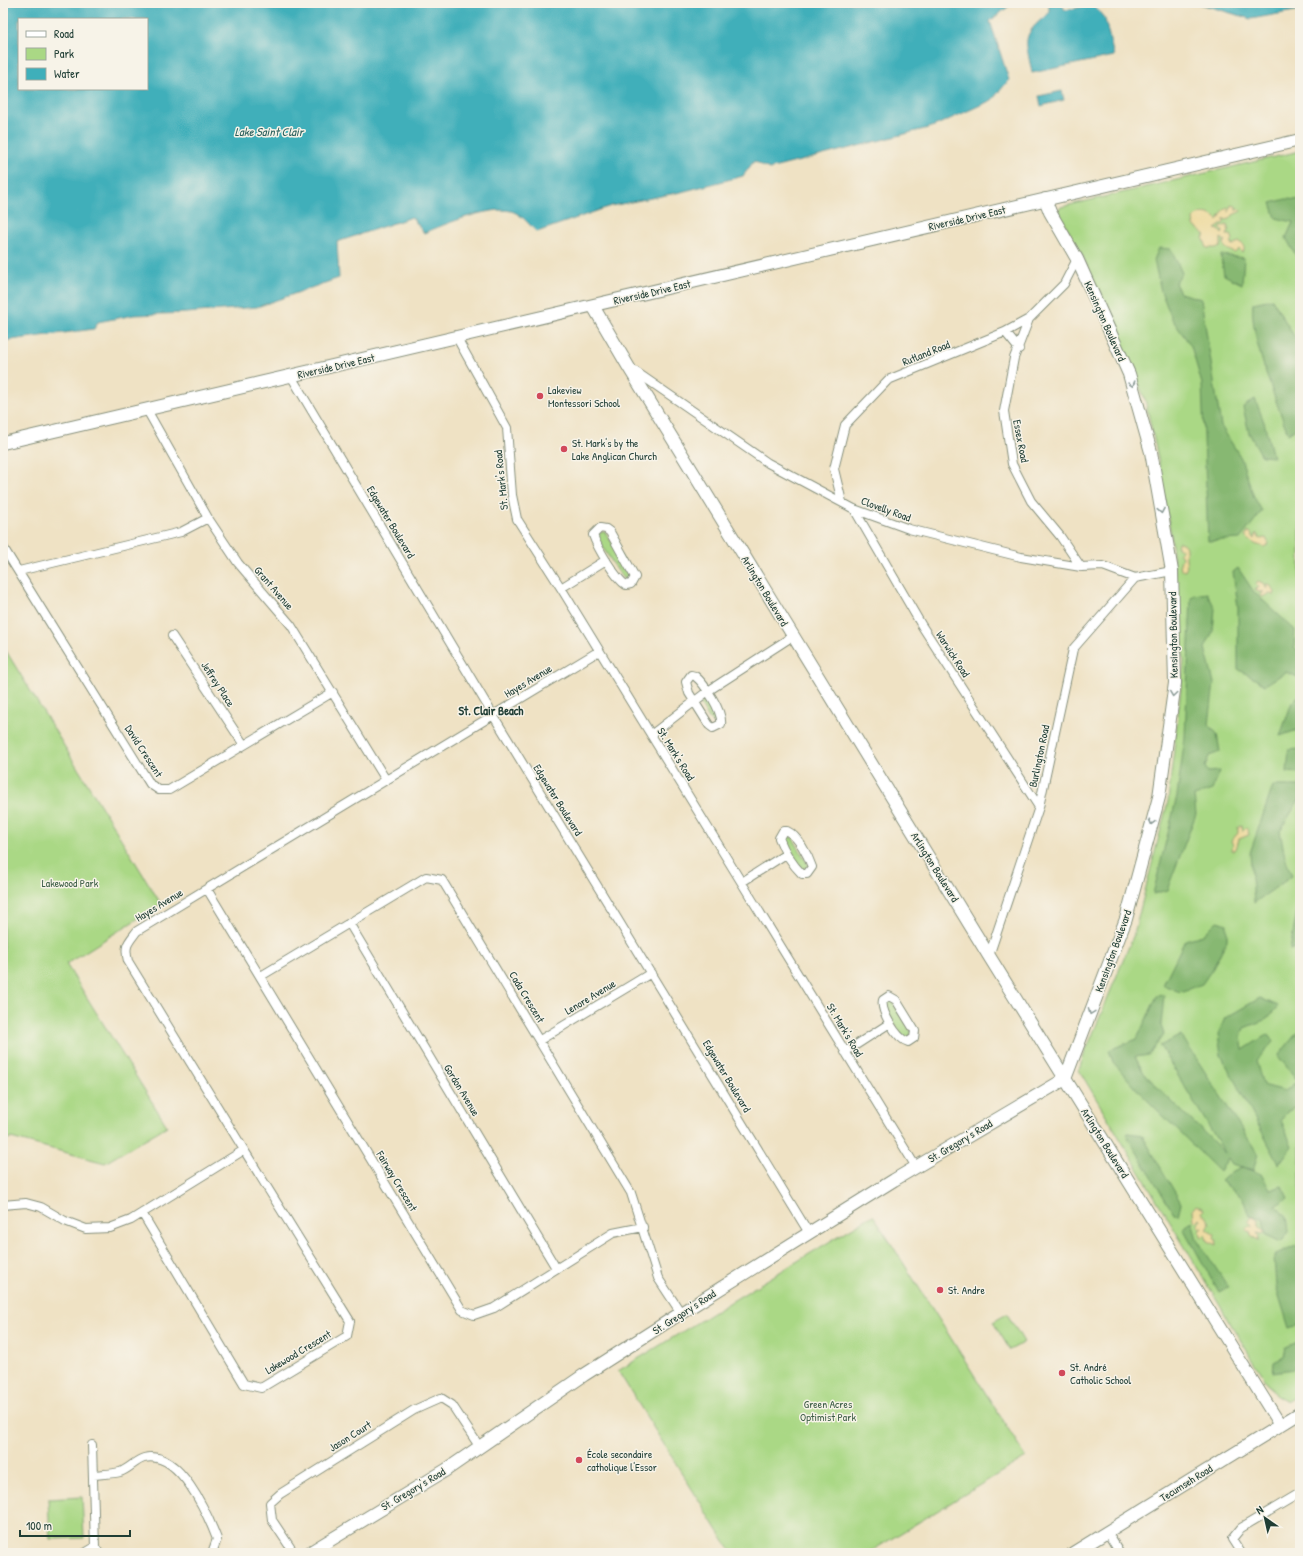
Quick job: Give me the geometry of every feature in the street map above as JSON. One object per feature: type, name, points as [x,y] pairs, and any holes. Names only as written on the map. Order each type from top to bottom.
[{"type":"street","name":"Riverside Drive East","points":[[3,443],[1300,140]]},
{"type":"street","name":"Kensington Boulevard","points":[[1046,199],[1050,212],[1077,259],[1129,374],[1151,452],[1172,571],[1174,684],[1159,797],[1126,919],[1065,1078]]},
{"type":"street","name":"Rutland Road","points":[[842,502],[834,469],[845,425],[888,380],[1005,332],[1029,319],[1064,284],[1077,259]]},
{"type":"street","name":"Arlington Boulevard","points":[[593,306],[793,636],[1280,1425]]},
{"type":"street","name":"Essex Road","points":[[1029,319],[1019,349],[1014,358],[1004,411],[1012,464],[1031,501],[1060,536],[1080,566]]},
{"type":"street","points":[[1005,332],[1019,349]]},
{"type":"street","name":"St. Mark's Road","points":[[457,338],[507,428],[512,495],[517,519],[742,882],[916,1168]]},
{"type":"street","name":"Clovelly Road","points":[[628,366],[768,463],[854,509],[916,531],[1021,557],[1080,566],[1103,566],[1135,578]]},
{"type":"street","name":"Edgewater Boulevard","points":[[291,376],[493,715],[809,1233]]},
{"type":"street","name":"Grant Avenue","points":[[147,410],[208,518],[238,563],[292,626],[386,780]]},
{"type":"street","name":"Warwick Road","points":[[854,509],[922,626],[1039,807]]},
{"type":"street","points":[[19,571],[181,532],[208,518]]},
{"type":"street","points":[[600,528],[606,529],[610,532],[634,575],[633,582],[629,585],[624,584],[606,560],[593,535],[600,528]]},
{"type":"street","name":"David Crescent","points":[[3,547],[150,784],[159,790],[169,790],[333,692]]},
{"type":"street","points":[[561,588],[606,560]]},
{"type":"street","points":[[1135,578],[1172,571]]},
{"type":"street","name":"Burlington Road","points":[[990,956],[1039,807],[1073,649],[1135,578]]},
{"type":"street","name":"Jeffrey Place","points":[[172,636],[244,745]]},
{"type":"street","points":[[651,734],[695,703],[708,691],[793,636]]},
{"type":"street","name":"Hayes Avenue","points":[[244,1150],[128,961],[125,950],[126,945],[137,931],[598,651]]},
{"type":"street","points":[[695,676],[708,691],[721,715],[721,724],[713,728],[709,725],[686,687],[688,678],[695,676]]},
{"type":"street","points":[[787,830],[793,834],[810,860],[812,867],[811,871],[807,874],[802,874],[786,854],[779,838],[783,831],[787,830]]},
{"type":"street","points":[[742,882],[786,854]]},
{"type":"street","name":"Cada Crescent","points":[[261,976],[426,877],[442,880],[631,1193],[658,1278],[681,1313]]},
{"type":"street","name":"Fairway Crescent","points":[[207,889],[462,1310],[474,1315],[494,1308],[556,1268],[613,1234],[643,1227]]},
{"type":"street","name":"Gordon Avenue","points":[[349,923],[556,1268]]},
{"type":"street","name":"Lenore Avenue","points":[[540,1040],[651,973]]},
{"type":"street","points":[[889,996],[896,1000],[910,1022],[915,1031],[914,1038],[908,1042],[904,1041],[890,1023],[882,1004],[883,1000],[889,996]]},
{"type":"street","points":[[845,1052],[890,1023]]},
{"type":"street","name":"St. Gregory's Road","points":[[309,1553],[446,1470],[584,1375],[681,1313],[809,1233],[1065,1078]]},
{"type":"street","points":[[3,1205],[26,1203],[41,1207],[65,1221],[86,1229],[110,1228],[142,1213],[244,1150]]},
{"type":"street","name":"Lakewood Crescent","points":[[142,1213],[244,1384],[261,1388],[347,1336],[350,1321],[244,1150]]},
{"type":"street","name":"Jason Court","points":[[294,1553],[272,1520],[270,1503],[280,1494],[414,1410],[441,1398],[447,1400],[452,1405],[479,1446]]},
{"type":"street","name":"Tecumseh Road","points":[[1073,1553],[1300,1413]]},
{"type":"street","points":[[85,1553],[97,1550],[92,1445]]},
{"type":"street","points":[[93,1475],[121,1472],[144,1458],[165,1460],[178,1468],[210,1520],[217,1538],[212,1553]]},
{"type":"street","points":[[1241,1553],[1232,1538],[1241,1528],[1300,1493]]},
{"type":"street","points":[[1107,1532],[1120,1553]]},
{"type":"green space","points":[[1300,151],[1300,1394],[1287,1402],[1275,1395],[1244,1346],[1079,1070],[1085,1052],[1084,1050],[1087,1048],[1134,934],[1168,801],[1184,662],[1171,535],[1158,458],[1145,399],[1083,257],[1058,211],[1061,207]]},
{"type":"green space","points":[[1286,199],[1300,200],[1300,263],[1286,238],[1293,222],[1276,218],[1271,203]]},
{"type":"green space","points":[[1159,248],[1171,249],[1182,273],[1175,283],[1180,293],[1201,299],[1221,426],[1241,458],[1254,497],[1262,511],[1240,539],[1208,541],[1202,384],[1191,346],[1172,319],[1161,291],[1154,260]]},
{"type":"green space","points":[[1221,255],[1244,258],[1242,284],[1224,275]]},
{"type":"green space","points":[[1272,299],[1300,346],[1300,426],[1288,434],[1264,368],[1255,333],[1253,317],[1253,303]]},
{"type":"green space","points":[[1255,399],[1264,422],[1273,457],[1262,456],[1249,433],[1243,407]]},
{"type":"green space","points":[[601,532],[605,532],[631,572],[631,579],[626,582],[598,540],[597,536]]},
{"type":"green space","points":[[1238,568],[1254,592],[1295,630],[1294,648],[1300,653],[1300,678],[1286,672],[1265,685],[1238,669],[1238,607],[1233,572]]},
{"type":"green space","points":[[1207,593],[1215,608],[1213,631],[1205,648],[1214,683],[1209,724],[1217,734],[1220,752],[1209,756],[1205,767],[1208,772],[1220,771],[1212,790],[1194,796],[1196,814],[1167,890],[1153,894],[1177,796],[1185,737],[1191,598],[1194,595]]},
{"type":"green space","name":"Lakewood Park","points":[[3,646],[161,904],[66,964],[167,1126],[105,1163],[11,1138],[3,1140]]},
{"type":"green space","points":[[1300,694],[1300,729],[1280,736],[1292,702]]},
{"type":"green space","points":[[706,700],[709,700],[719,717],[716,724],[712,723],[700,704]]},
{"type":"green space","points":[[1300,749],[1300,773],[1287,772],[1289,750]]},
{"type":"green space","points":[[1273,786],[1300,786],[1300,798],[1280,831],[1285,857],[1292,876],[1254,903],[1250,853]]},
{"type":"green space","points":[[787,835],[793,838],[809,866],[805,870],[801,869],[783,838]]},
{"type":"green space","points":[[1300,898],[1300,946],[1290,950],[1299,900]]},
{"type":"green space","points":[[1217,921],[1227,924],[1227,940],[1213,968],[1202,984],[1180,992],[1163,985],[1185,940],[1203,935]]},
{"type":"green space","points":[[1164,995],[1161,1026],[1164,1034],[1149,1055],[1135,1057],[1144,1073],[1225,1153],[1160,1046],[1181,1035],[1258,1154],[1253,1170],[1232,1164],[1228,1158],[1220,1172],[1142,1095],[1113,1062],[1109,1050],[1137,1039],[1157,996]]},
{"type":"green space","points":[[1260,998],[1278,1006],[1267,1019],[1244,1028],[1241,1036],[1243,1050],[1268,1034],[1274,1042],[1256,1061],[1263,1085],[1285,1091],[1298,1081],[1278,1056],[1300,1029],[1300,1106],[1288,1111],[1281,1120],[1292,1146],[1279,1164],[1221,1055],[1218,1034],[1225,1018]]},
{"type":"green space","points":[[890,1000],[912,1033],[908,1038],[904,1038],[891,1019],[886,1003]]},
{"type":"green space","points":[[1126,1134],[1142,1135],[1181,1203],[1178,1215],[1174,1214]]},
{"type":"green space","points":[[1242,1167],[1261,1174],[1270,1190],[1282,1186],[1288,1198],[1275,1206],[1287,1216],[1289,1232],[1281,1242],[1266,1235],[1263,1219],[1249,1216],[1243,1198],[1221,1181],[1232,1171]]},
{"type":"green space","name":"Green Acres Optimist Park","points":[[873,1215],[1026,1457],[868,1553],[732,1553],[618,1371]]},
{"type":"green space","points":[[1192,1222],[1197,1239],[1228,1287],[1219,1292],[1183,1228]]},
{"type":"green space","points":[[1300,1244],[1300,1324],[1289,1328],[1276,1286],[1274,1256]]},
{"type":"green space","points":[[1007,1314],[1024,1342],[1010,1350],[993,1322]]},
{"type":"green space","points":[[1300,1341],[1300,1355],[1293,1369],[1273,1372],[1274,1362],[1284,1357],[1286,1347]]},
{"type":"green space","points":[[82,1497],[84,1538],[50,1539],[48,1499]]},
{"type":"sand","points":[[1231,205],[1236,206],[1236,210],[1239,208],[1241,211],[1233,215],[1230,219],[1226,220],[1224,218],[1224,223],[1215,229],[1219,230],[1222,234],[1223,232],[1220,228],[1227,225],[1229,231],[1227,235],[1231,235],[1233,239],[1231,244],[1233,245],[1239,242],[1244,245],[1244,251],[1242,253],[1239,249],[1235,253],[1228,250],[1223,244],[1225,241],[1221,238],[1221,246],[1219,248],[1207,248],[1203,237],[1206,235],[1194,226],[1193,219],[1199,214],[1209,214],[1218,220],[1224,209],[1228,207],[1229,212]]},
{"type":"sand","points":[[1248,532],[1250,532],[1255,539],[1256,533],[1260,539],[1266,538],[1269,544],[1264,547],[1255,544],[1245,537]]},
{"type":"sand","points":[[1178,542],[1183,543],[1186,548],[1187,565],[1185,571],[1181,570],[1180,563],[1182,557],[1179,553],[1182,550],[1177,547]]},
{"type":"sand","points":[[1258,581],[1263,583],[1267,589],[1266,584],[1269,584],[1275,592],[1274,595],[1269,594],[1262,597],[1260,594],[1264,592],[1255,590],[1258,587],[1256,585]]},
{"type":"sand","points":[[1242,826],[1243,831],[1246,828],[1248,830],[1249,835],[1239,839],[1236,849],[1232,851],[1231,849],[1233,845],[1231,841],[1238,833],[1238,827]]},
{"type":"sand","points":[[1196,1205],[1204,1209],[1202,1213],[1206,1216],[1210,1223],[1207,1229],[1215,1234],[1214,1237],[1217,1241],[1216,1245],[1207,1241],[1205,1234],[1202,1237],[1201,1236],[1200,1231],[1203,1227],[1199,1228],[1198,1225],[1201,1219],[1200,1218],[1197,1222],[1194,1221],[1193,1209]]},
{"type":"sand","points":[[1252,1217],[1259,1220],[1259,1226],[1265,1231],[1263,1234],[1257,1233],[1260,1237],[1259,1241],[1251,1236],[1250,1232],[1246,1230],[1248,1226],[1253,1226],[1248,1221]]},
{"type":"water","name":"Lake Saint Clair","points":[[3,3],[1013,3],[990,21],[1009,80],[992,100],[932,127],[769,169],[754,161],[743,176],[681,192],[611,206],[537,232],[519,215],[507,210],[484,212],[424,233],[412,217],[337,242],[339,278],[257,307],[187,313],[134,315],[98,322],[94,329],[3,341]]},
{"type":"water","points":[[1049,3],[1061,3],[1065,10],[1094,5],[1105,19],[1114,56],[1032,73],[1027,40],[1033,28],[1049,13]]},
{"type":"water","points":[[1197,3],[1300,3],[1300,10],[1251,19]]},
{"type":"water","points":[[1062,91],[1064,100],[1041,106],[1039,96]]},
{"type":"place","name":"Lakeview Montessori School","points":[[540,396]]},
{"type":"place","name":"St. Mark's by the Lake Anglican Church","points":[[564,449]]},
{"type":"place","name":"St. Andre","points":[[940,1290]]},
{"type":"place","name":"St. André Catholic School","points":[[1062,1373]]},
{"type":"place","name":"École secondaire catholique l'Essor","points":[[579,1460]]},
{"type":"district","name":"St. Clair Beach","points":[[491,711]]}]
